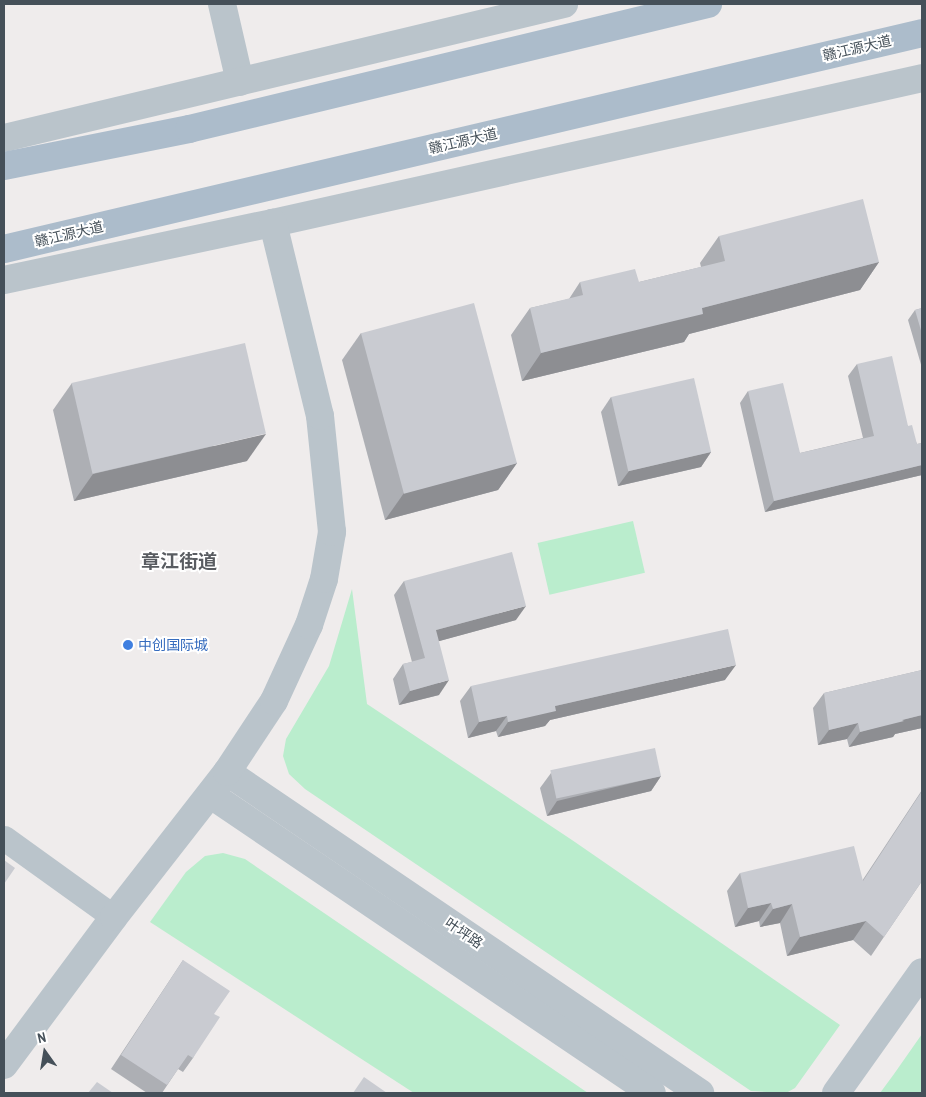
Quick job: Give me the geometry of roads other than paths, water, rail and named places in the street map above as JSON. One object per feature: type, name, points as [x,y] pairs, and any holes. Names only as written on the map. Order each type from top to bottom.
[{"type":"main road","points":[[4,166],[189,129],[708,4]]},
{"type":"main road","name":"赣江源大道","points":[[4,249],[922,32]]},
{"type":"street","points":[[222,4],[240,82]]},
{"type":"street","points":[[4,138],[564,4]]},
{"type":"street","points":[[4,280],[273,223],[922,78]]},
{"type":"street","points":[[4,1065],[114,917],[211,795],[227,772],[274,700],[309,625],[324,579],[332,532],[320,416],[273,223]]},
{"type":"street","name":"叶坪路","points":[[227,772],[700,1093]]},
{"type":"street","name":"叶坪路","points":[[211,795],[652,1093]]},
{"type":"street","points":[[4,838],[114,917]]},
{"type":"street","points":[[836,1093],[922,972]]},
{"type":"place","name":"中创国际城","points":[[128,645]]},
{"type":"district","name":"章江街道","points":[[179,562]]}]
